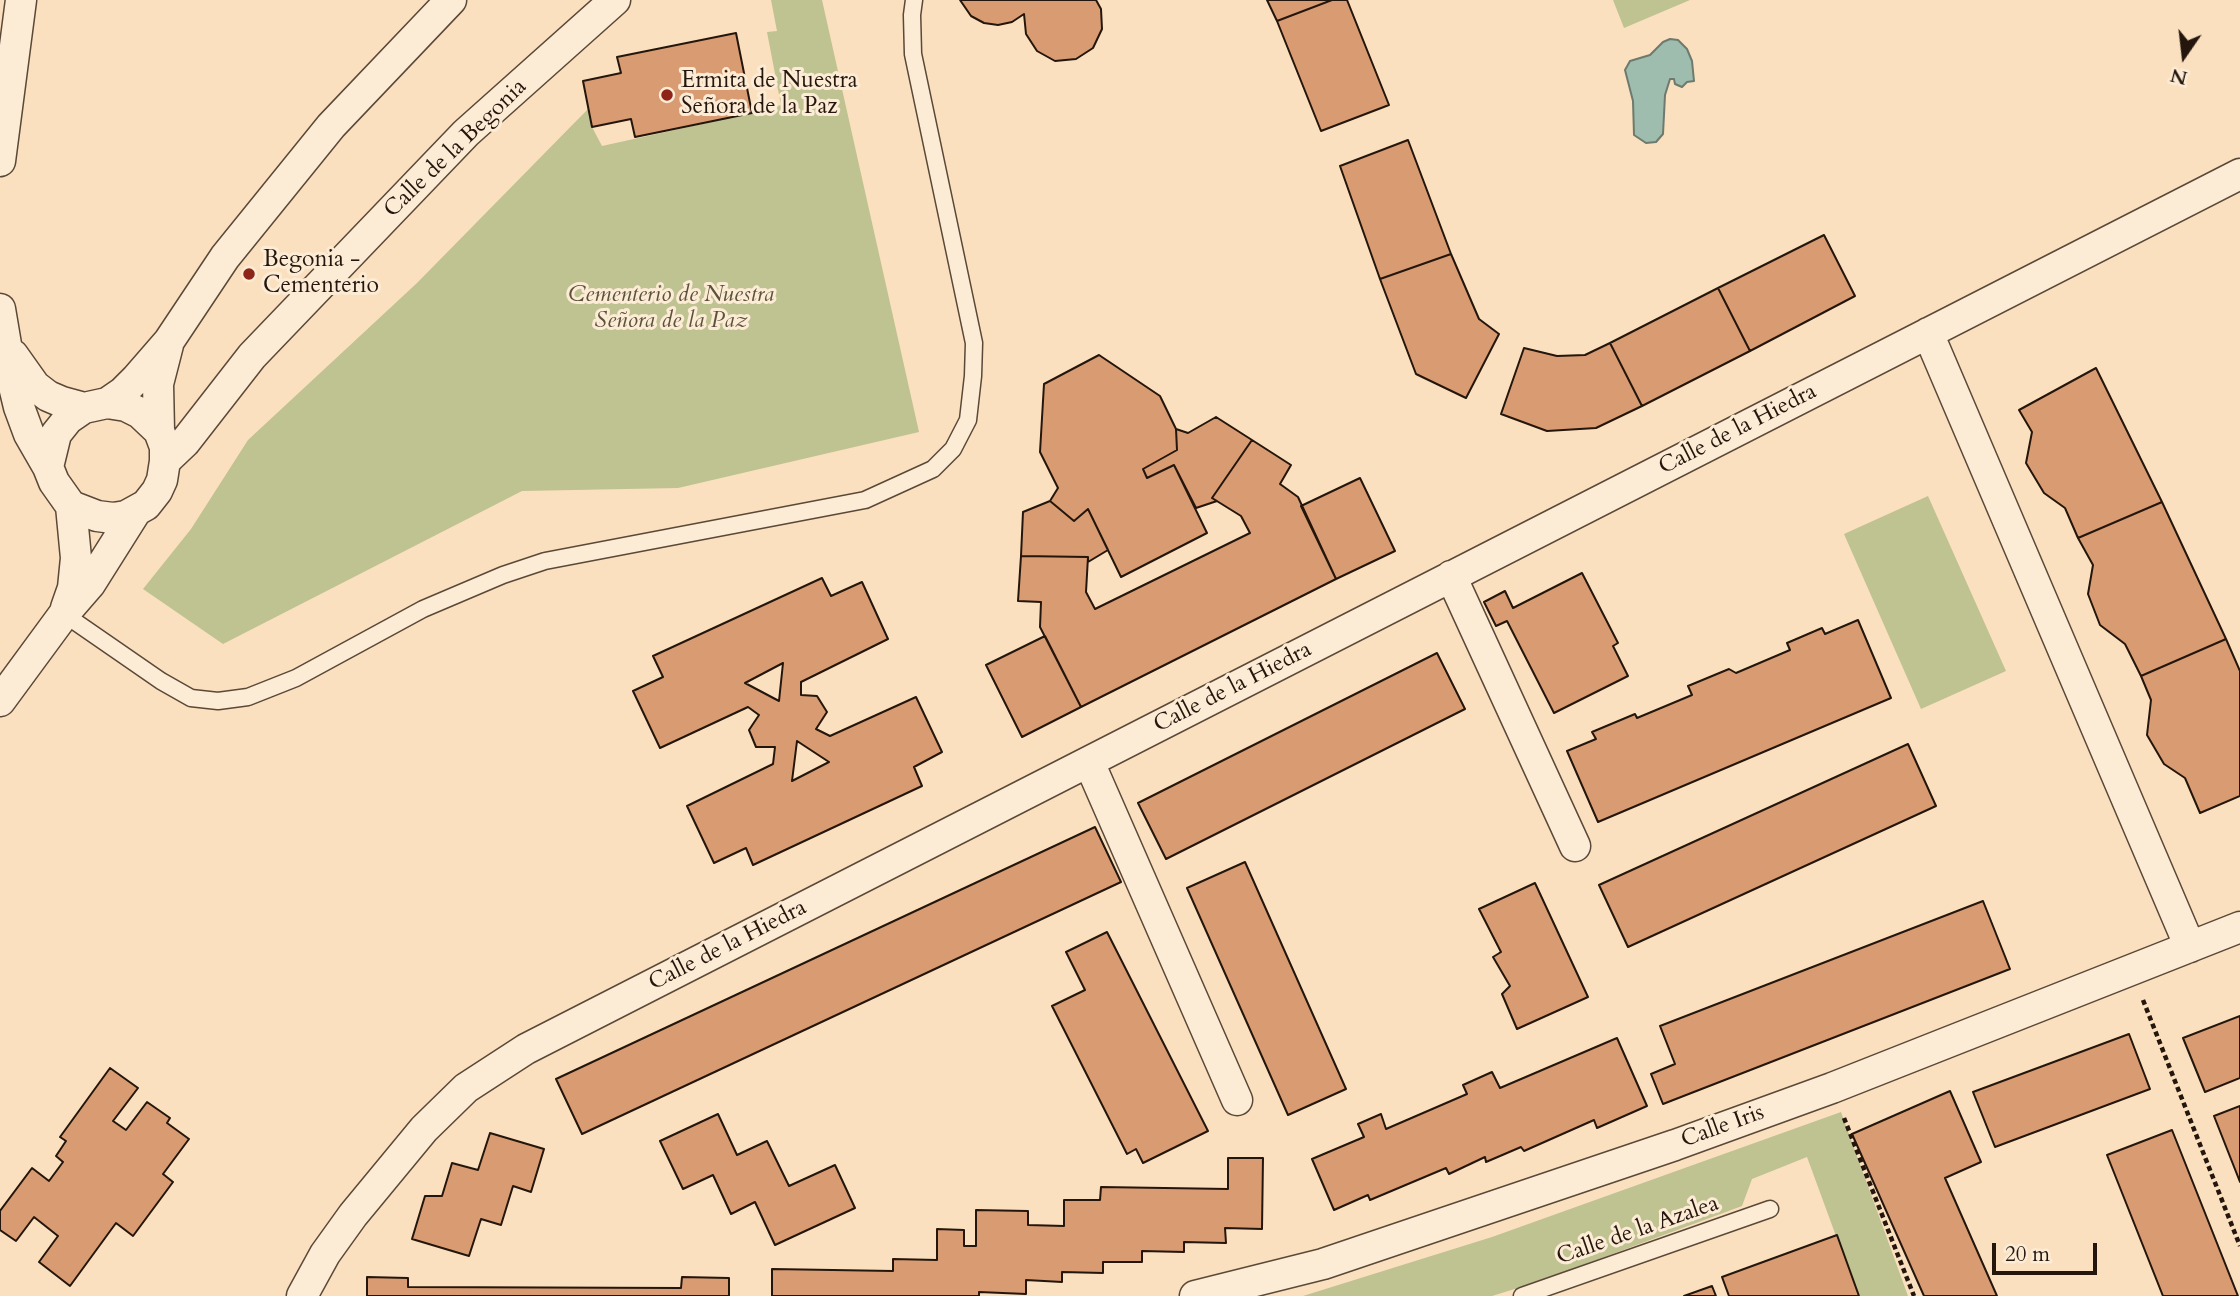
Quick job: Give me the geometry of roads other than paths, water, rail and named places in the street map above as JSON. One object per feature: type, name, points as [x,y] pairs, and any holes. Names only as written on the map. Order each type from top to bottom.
[{"type":"street","points":[[0,158],[21,0]]},
{"type":"street","points":[[48,467],[56,434],[68,419],[123,392],[136,379],[169,341],[225,257],[331,126],[451,0]]},
{"type":"street","name":"Calle de la Begonia","points":[[165,461],[186,442],[252,356],[466,133],[615,0]]},
{"type":"street","name":"Calle de la Hiedra","points":[[302,1296],[325,1254],[353,1215],[424,1129],[466,1088],[526,1049],[2240,174]]},
{"type":"street","points":[[0,309],[19,407],[29,434],[54,482],[71,506],[83,512],[113,518],[146,505],[162,480],[165,447],[159,431],[158,384],[169,341]]},
{"type":"street","points":[[1928,333],[2190,947]]},
{"type":"street","points":[[5,339],[17,363],[35,386],[48,396],[62,402],[127,406],[159,431]]},
{"type":"street","points":[[64,614],[73,588],[76,558],[71,506]]},
{"type":"street","points":[[0,701],[64,614],[90,584],[136,511]]},
{"type":"street","points":[[1451,576],[1575,846]]},
{"type":"street","points":[[1089,762],[1237,1100]]},
{"type":"street","name":"Calle Iris","points":[[1195,1296],[1323,1264],[1675,1145],[1832,1088],[2240,927]]},
{"type":"lane","points":[[64,614],[161,681],[191,698],[218,701],[248,697],[296,678],[423,608],[503,575],[545,562],[865,500],[933,469],[953,449],[968,420],[974,343],[913,54],[914,0]]},
{"type":"lane","name":"Calle de la Azalea","points":[[1522,1296],[1770,1209]]},
{"type":"place","name":"Ermita de Nuestra Señora de la Paz","points":[[667,95]]},
{"type":"place","name":"Begonia - Cementerio","points":[[249,274]]},
{"type":"park label","name":"Cementerio de Nuestra Señora de la Paz","points":[[671,309]]}]
